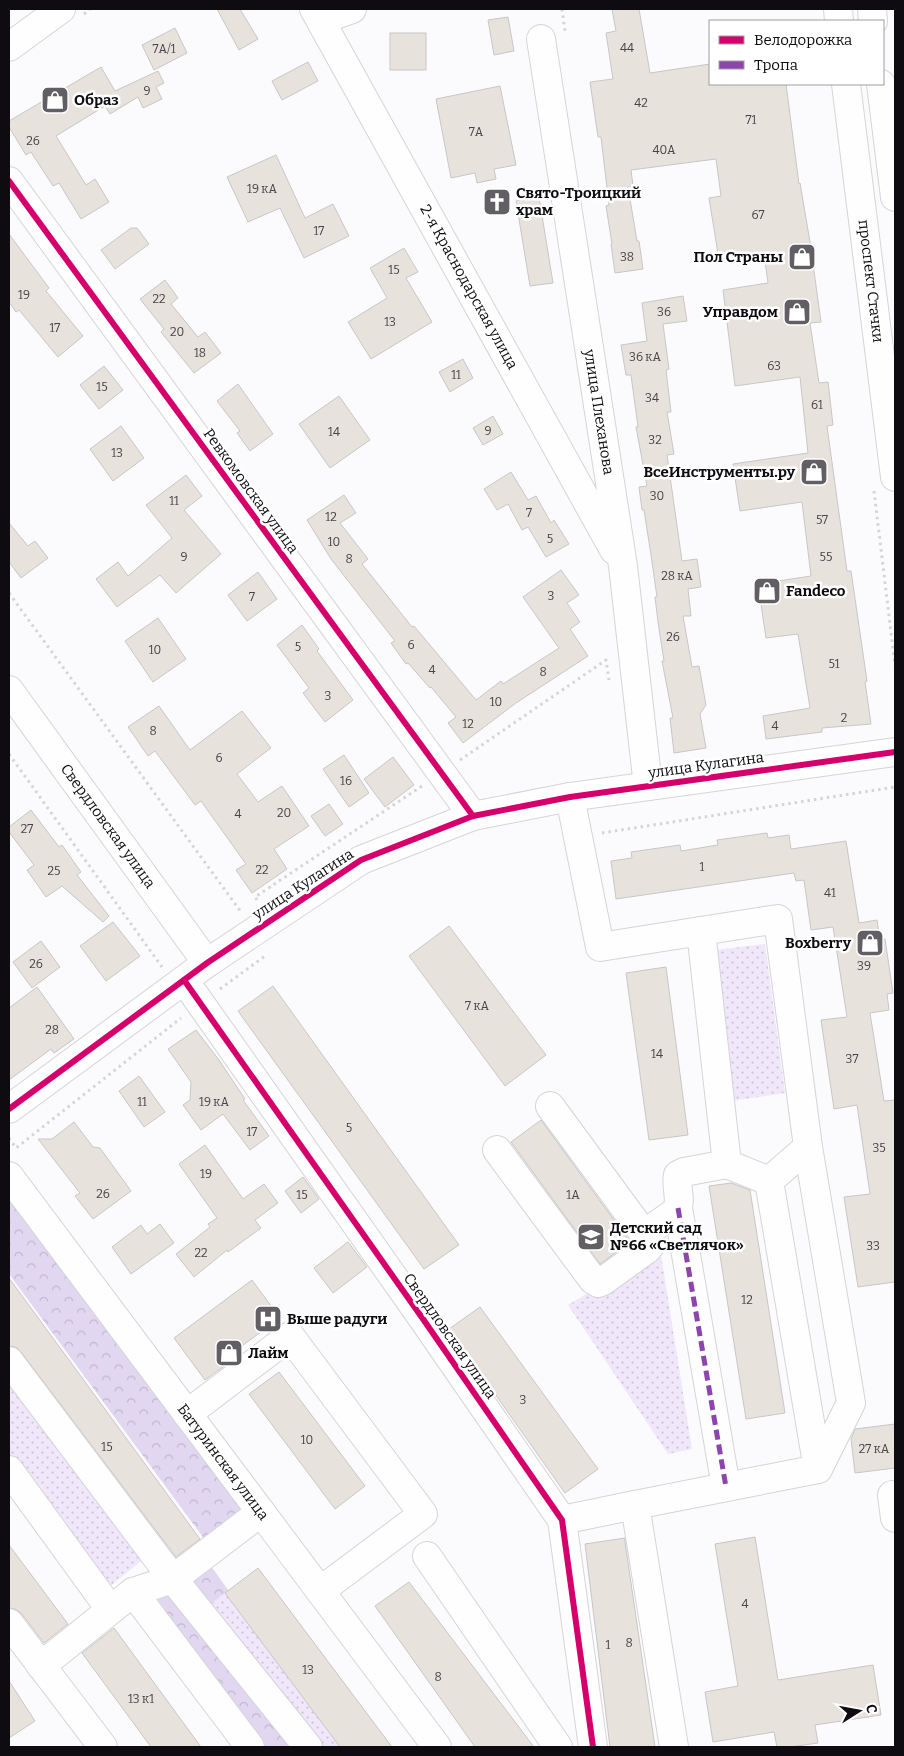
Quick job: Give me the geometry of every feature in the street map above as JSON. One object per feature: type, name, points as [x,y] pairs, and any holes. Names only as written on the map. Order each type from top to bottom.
[{"type":"street","points":[[318,15],[352,9]]},
{"type":"street","points":[[9,47],[46,13]]},
{"type":"street","name":"2-я Краснодарская улица","points":[[318,15],[623,566]]},
{"type":"street","name":"улица Плеханова","points":[[541,39],[623,566],[648,786]]},
{"type":"street","name":"проспект Стачки","points":[[846,85],[895,478]]},
{"type":"street","points":[[882,85],[895,197]]},
{"type":"street","name":"Ревкомовская улица","points":[[9,181],[473,816]]},
{"type":"street","name":"Свердловская улица","points":[[9,690],[207,963]]},
{"type":"street","name":"улица Кулагина","points":[[9,1109],[173,974],[207,963],[361,860],[473,816],[572,806],[648,786],[895,752]]},
{"type":"street","points":[[572,806],[600,947],[778,920],[808,1147],[851,1403],[818,1469]]},
{"type":"street","points":[[701,931],[727,1164]]},
{"type":"street","name":"Свердловская улица","points":[[173,974],[200,1003],[424,1319],[562,1520],[593,1747]]},
{"type":"street","points":[[497,1150],[598,1283],[603,1282],[646,1250],[650,1246],[649,1240],[550,1106]]},
{"type":"street","points":[[769,1180],[808,1147]]},
{"type":"street","points":[[726,1487],[678,1208],[676,1184],[678,1175],[684,1172],[727,1164],[769,1180]]},
{"type":"street","name":"Батуринская улица","points":[[9,1176],[437,1747]]},
{"type":"street","points":[[769,1180],[818,1469]]},
{"type":"street","points":[[644,1234],[674,1213],[678,1208]]},
{"type":"street","points":[[187,1414],[290,1336],[422,1514],[320,1591]]},
{"type":"street","points":[[9,1361],[173,1579],[308,1747]]},
{"type":"street","points":[[562,1520],[818,1469]]},
{"type":"street","points":[[9,1470],[110,1609]]},
{"type":"street","points":[[635,1505],[674,1747]]},
{"type":"street","points":[[41,1666],[133,1592],[173,1579],[261,1512]]},
{"type":"street","points":[[426,1556],[558,1747]]},
{"type":"street","points":[[133,1592],[250,1747]]},
{"type":"street","points":[[9,1623],[103,1747]]},
{"type":"path","points":[[9,593],[245,918]]},
{"type":"path","points":[[9,754],[173,974]]},
{"type":"path","points":[[572,806],[599,834],[895,787]]},
{"type":"path","points":[[9,1138],[16,1148],[200,1003],[272,951]]},
{"type":"green space","points":[[9,1183],[254,1511],[208,1544],[9,1274]]},
{"type":"green space","points":[[208,1562],[341,1747],[262,1747],[158,1600]]},
{"type":"shaded area","points":[[765,944],[785,1093],[732,1101],[716,950]]},
{"type":"shaded area","points":[[660,1249],[692,1449],[668,1454],[568,1305]]},
{"type":"shaded area","points":[[9,1368],[150,1554],[104,1591],[9,1461]]},
{"type":"shaded area","points":[[225,1593],[340,1747],[311,1747],[201,1611]]},
{"type":"building","points":[[217,9],[240,9],[258,39],[239,50]]},
{"type":"building","points":[[612,9],[639,9],[650,73],[709,64],[709,85],[786,85],[799,184],[810,242],[821,322],[810,323],[819,383],[828,382],[833,425],[827,426],[847,571],[851,571],[867,681],[865,682],[871,724],[822,728],[822,732],[766,739],[763,716],[810,708],[798,634],[766,638],[758,584],[811,576],[802,502],[740,511],[733,464],[808,453],[800,377],[735,386],[723,290],[768,283],[764,254],[719,260],[709,198],[721,196],[716,159],[631,170],[633,186],[628,187],[643,269],[615,273],[606,206],[609,205],[601,137],[598,137],[590,82],[613,79],[606,33],[616,31]]},
{"type":"building","points":[[508,17],[514,51],[494,55],[488,20]]},
{"type":"building","points":[[175,28],[187,53],[154,70],[142,45]]},
{"type":"building","points":[[390,33],[426,33],[426,70],[390,70]]},
{"type":"building","points":[[308,62],[318,81],[282,100],[272,81]]},
{"type":"building","points":[[101,67],[115,91],[158,71],[164,83],[156,87],[162,99],[143,108],[138,97],[110,114],[105,106],[56,136],[86,185],[95,179],[109,202],[81,219],[59,183],[53,186],[31,152],[26,155],[9,127],[9,121]]},
{"type":"building","points":[[500,86],[516,165],[494,169],[496,179],[477,183],[475,173],[451,178],[436,99]]},
{"type":"building","points":[[276,155],[305,218],[333,204],[349,236],[304,258],[280,208],[248,222],[227,177]]},
{"type":"building","points":[[539,197],[553,283],[530,286],[516,201]]},
{"type":"building","points":[[131,228],[137,228],[149,244],[115,269],[101,250]]},
{"type":"building","points":[[9,234],[49,288],[46,291],[83,336],[58,357],[19,310],[16,312],[9,302]]},
{"type":"building","points":[[404,248],[418,272],[406,278],[432,322],[371,359],[348,322],[387,298],[370,268]]},
{"type":"building","points":[[165,280],[178,298],[171,304],[198,337],[205,332],[221,353],[194,373],[161,332],[164,329],[140,299]]},
{"type":"building","points":[[683,296],[687,321],[663,324],[669,369],[666,370],[671,412],[667,412],[674,454],[667,455],[682,561],[697,559],[701,587],[688,589],[691,616],[683,616],[692,667],[699,666],[706,705],[700,714],[706,748],[674,753],[670,718],[673,718],[662,661],[664,661],[655,597],[657,597],[639,487],[647,486],[636,427],[638,427],[631,375],[626,375],[621,345],[647,341],[642,303]]},
{"type":"building","points":[[463,359],[473,378],[450,392],[439,372]]},
{"type":"building","points":[[104,366],[123,390],[99,409],[80,385]]},
{"type":"building","points":[[238,384],[273,434],[250,451],[237,433],[240,431],[217,401]]},
{"type":"building","points":[[339,396],[370,440],[330,468],[299,424]]},
{"type":"building","points":[[493,416],[503,434],[483,445],[473,428]]},
{"type":"building","points":[[121,426],[144,458],[113,481],[90,449]]},
{"type":"building","points":[[511,472],[528,500],[536,496],[551,523],[554,520],[569,544],[546,557],[528,527],[522,530],[508,504],[497,510],[484,489]]},
{"type":"building","points":[[186,475],[202,496],[184,510],[221,554],[176,593],[160,575],[117,607],[96,579],[118,562],[128,576],[172,538],[146,505]]},
{"type":"building","points":[[344,495],[356,513],[340,523],[368,559],[362,564],[412,627],[414,626],[476,700],[501,681],[503,684],[559,648],[523,597],[561,570],[579,595],[567,603],[580,622],[570,629],[588,656],[516,703],[463,743],[448,723],[456,717],[431,687],[408,663],[406,664],[391,643],[395,641],[331,559],[307,520]]},
{"type":"building","points":[[9,523],[28,546],[35,541],[48,558],[21,578],[9,562]]},
{"type":"building","points":[[258,572],[277,599],[247,621],[228,595]]},
{"type":"building","points":[[158,618],[186,659],[153,682],[125,641]]},
{"type":"building","points":[[302,625],[319,649],[317,651],[353,700],[325,722],[303,693],[309,688],[277,645]]},
{"type":"building","points":[[159,706],[190,750],[242,711],[271,748],[237,774],[258,802],[282,786],[309,826],[274,849],[287,869],[252,893],[236,870],[246,864],[201,801],[195,805],[155,751],[148,756],[128,727]]},
{"type":"building","points":[[344,755],[369,793],[349,807],[323,769]]},
{"type":"building","points":[[393,757],[414,785],[385,807],[364,779]]},
{"type":"building","points":[[329,804],[343,824],[325,836],[311,816]]},
{"type":"building","points":[[31,810],[59,847],[62,845],[81,872],[77,875],[109,916],[103,922],[62,886],[46,897],[27,870],[34,865],[9,832],[9,827]]},
{"type":"building","points":[[767,833],[768,838],[789,835],[791,849],[846,841],[859,923],[877,920],[880,940],[885,939],[893,993],[887,994],[889,1010],[870,1013],[884,1101],[895,1100],[895,1282],[858,1287],[844,1197],[870,1194],[857,1105],[834,1109],[821,1020],[847,1017],[833,927],[811,930],[804,880],[796,881],[794,873],[616,899],[611,861],[632,858],[631,852],[680,845],[681,851],[718,845],[717,840]]},
{"type":"building","points":[[113,922],[140,956],[106,981],[80,946]]},
{"type":"building","points":[[449,926],[546,1055],[505,1086],[409,956]]},
{"type":"building","points":[[41,941],[60,967],[32,988],[13,962]]},
{"type":"building","points":[[666,967],[688,1135],[649,1140],[626,973]]},
{"type":"building","points":[[273,986],[459,1245],[424,1269],[238,1011]]},
{"type":"building","points":[[37,987],[74,1039],[54,1053],[51,1049],[9,1080],[9,1008]]},
{"type":"building","points":[[196,1030],[219,1060],[245,1099],[243,1100],[269,1136],[250,1150],[223,1114],[201,1130],[183,1105],[190,1100],[191,1082],[168,1049]]},
{"type":"building","points":[[139,1076],[165,1112],[144,1127],[119,1091]]},
{"type":"building","points":[[541,1120],[630,1242],[600,1264],[511,1142]]},
{"type":"building","points":[[74,1122],[93,1147],[100,1148],[131,1191],[93,1219],[75,1196],[80,1193],[38,1139],[52,1139]]},
{"type":"building","points":[[205,1145],[243,1199],[264,1184],[278,1203],[255,1220],[261,1228],[228,1252],[227,1250],[194,1277],[176,1254],[210,1227],[208,1224],[217,1218],[179,1164]]},
{"type":"building","points":[[303,1177],[319,1199],[301,1213],[285,1191]]},
{"type":"building","points":[[731,1183],[750,1190],[785,1413],[746,1419],[709,1186]]},
{"type":"building","points":[[160,1224],[174,1243],[131,1274],[112,1247],[141,1225],[147,1234]]},
{"type":"building","points":[[348,1242],[367,1267],[333,1293],[314,1268]]},
{"type":"building","points":[[9,1278],[200,1539],[176,1557],[21,1352],[16,1347],[9,1346]]},
{"type":"building","points":[[252,1280],[280,1318],[239,1348],[242,1353],[205,1380],[174,1338]]},
{"type":"building","points":[[480,1307],[598,1469],[565,1493],[449,1329]]},
{"type":"building","points":[[279,1372],[365,1486],[335,1509],[249,1394]]},
{"type":"building","points":[[895,1424],[895,1468],[855,1473],[851,1439],[855,1429]]},
{"type":"building","points":[[755,1537],[778,1680],[873,1665],[881,1715],[815,1725],[818,1743],[777,1747],[774,1732],[713,1742],[705,1692],[738,1686],[715,1544]]},
{"type":"building","points":[[625,1538],[655,1747],[610,1747],[585,1544]]},
{"type":"building","points":[[9,1545],[68,1624],[44,1643],[21,1613],[9,1608]]},
{"type":"building","points":[[258,1568],[392,1747],[340,1747],[225,1593]]},
{"type":"building","points":[[409,1582],[534,1747],[475,1747],[375,1606]]},
{"type":"building","points":[[114,1628],[201,1747],[151,1747],[82,1653]]},
{"type":"building","points":[[9,1681],[35,1721],[9,1738]]},
{"type":"marked path","points":[[678,1208],[726,1487]]},
{"type":"cycle path","points":[[9,181],[473,816]]},
{"type":"cycle path","points":[[9,1109],[207,963],[361,860],[473,816],[570,797],[895,752]]},
{"type":"cycle path","points":[[184,980],[562,1520],[593,1747]]},
{"type":"place","name":"Образ","points":[[55,100]]},
{"type":"place","name":"Свято-Троицкий храм","points":[[497,202]]},
{"type":"place","name":"Пол Страны","points":[[802,257]]},
{"type":"place","name":"Управдом","points":[[797,312]]},
{"type":"place","name":"ВсеИнструменты.ру","points":[[814,472]]},
{"type":"place","name":"Fandeco","points":[[767,591]]},
{"type":"place","name":"Boxberry","points":[[870,943]]},
{"type":"place","name":"Детский сад №66 «Светлячок»","points":[[591,1237]]},
{"type":"place","name":"Выше радуги","points":[[268,1319]]},
{"type":"place","name":"Лайм","points":[[229,1353]]}]
